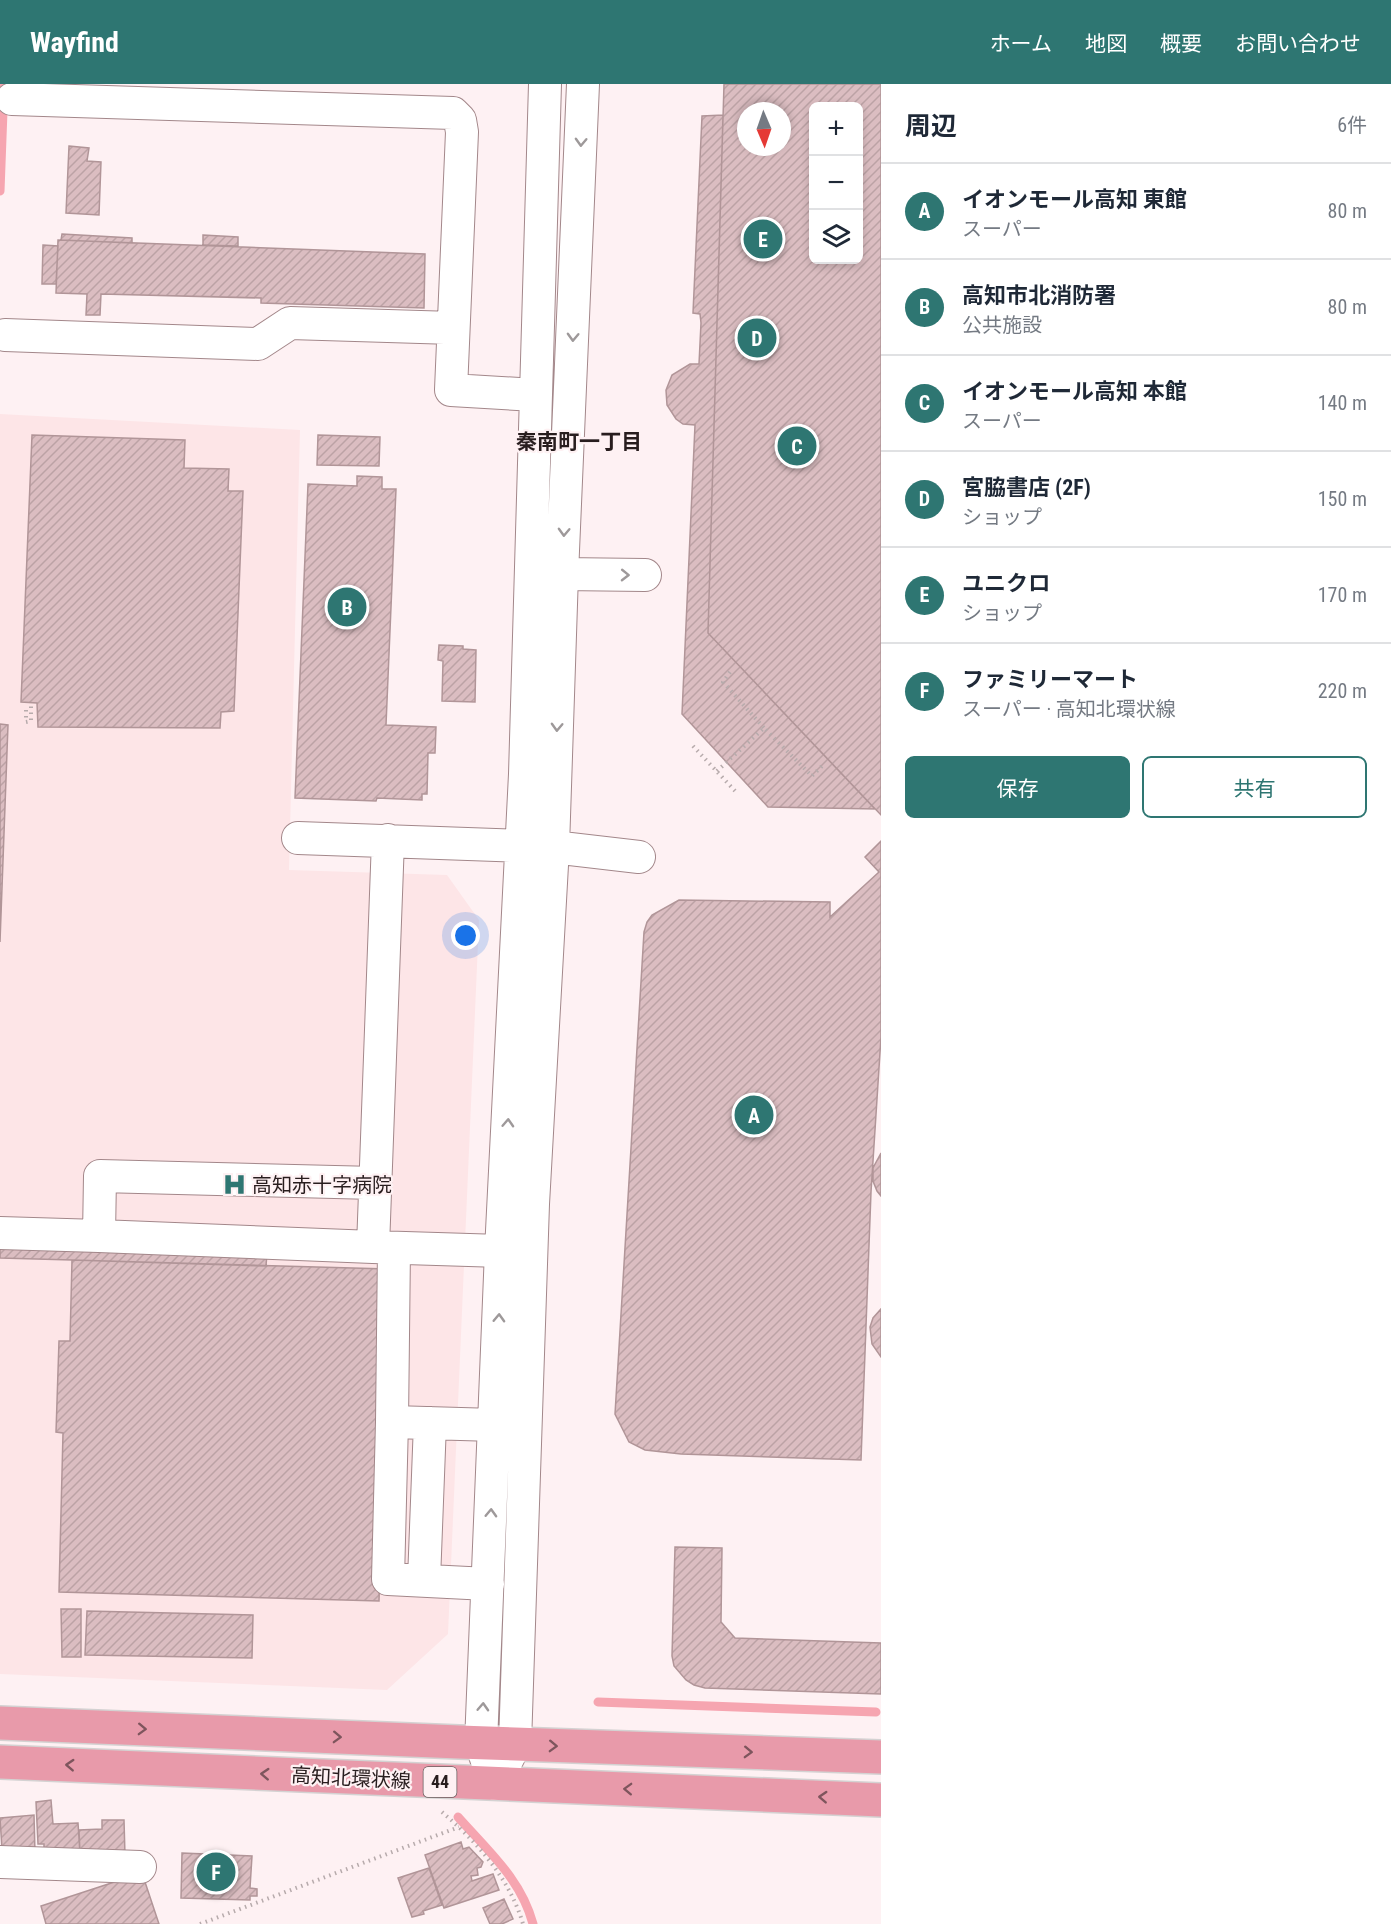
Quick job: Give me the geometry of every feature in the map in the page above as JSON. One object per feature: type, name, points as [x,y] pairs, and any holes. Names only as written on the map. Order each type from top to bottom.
[{"type":"main road","name":"高知北環状線","points":[[0,1723],[881,1757]]},
{"type":"main road","name":"高知北環状線","points":[[0,1762],[881,1800]]},
{"type":"street","points":[[495,1784],[481,1743],[501,1251],[521,845],[545,84]]},
{"type":"street","points":[[495,1784],[515,1744],[533,1204],[553,847],[583,84]]},
{"type":"street","points":[[12,99],[453,113],[460,120],[462,132],[451,390],[535,396]]},
{"type":"street","points":[[5,334],[258,345],[290,323],[453,328]]},
{"type":"street","points":[[562,574],[645,575]]},
{"type":"street","points":[[298,838],[521,845],[639,857]]},
{"type":"street","points":[[388,840],[375,1183],[384,1248],[392,1422],[387,1579],[488,1584]]},
{"type":"street","points":[[99,1236],[100,1176],[375,1183]]},
{"type":"street","points":[[0,1233],[501,1251]]},
{"type":"street","points":[[392,1422],[495,1425]]},
{"type":"street","points":[[424,1580],[430,1423]]},
{"type":"street","points":[[0,1862],[140,1867]]},
{"type":"path","points":[[730,672],[723,682],[764,729],[812,776],[822,766]]},
{"type":"path","points":[[26,710],[26,722],[31,721],[31,703]]},
{"type":"path","points":[[717,771],[764,729]]},
{"type":"path","points":[[693,746],[737,793]]},
{"type":"path","points":[[441,1811],[459,1827],[503,1878],[523,1924]]},
{"type":"path","points":[[200,1924],[459,1827]]},
{"type":"shaded area","name":"高知赤十字病院","points":[[0,414],[300,430],[289,870],[447,875],[479,920],[448,1634],[387,1690],[0,1674]]},
{"type":"building","points":[[724,84],[881,84],[881,815],[708,633]]},
{"type":"building","points":[[723,115],[708,633],[875,809],[768,807],[682,714],[695,425],[683,424],[676,419],[667,405],[666,390],[672,375],[690,364],[699,364],[700,314],[693,313],[702,116]]},
{"type":"building","points":[[69,146],[89,148],[87,161],[101,162],[99,215],[66,213]]},
{"type":"building","points":[[62,234],[132,238],[132,243],[61,240]]},
{"type":"building","points":[[203,235],[238,237],[238,246],[203,245]]},
{"type":"building","points":[[58,240],[425,254],[424,308],[261,303],[261,298],[101,294],[100,315],[86,315],[87,294],[56,293]]},
{"type":"building","points":[[43,245],[58,246],[56,284],[42,284]]},
{"type":"building","points":[[32,435],[185,440],[184,468],[229,469],[228,491],[243,491],[234,711],[221,712],[220,728],[38,727],[37,703],[21,702]]},
{"type":"building","points":[[318,435],[380,437],[379,466],[317,465]]},
{"type":"building","points":[[357,476],[382,477],[382,489],[396,489],[386,725],[436,727],[435,753],[428,753],[427,794],[422,794],[422,800],[295,798],[308,484],[357,486]]},
{"type":"building","points":[[439,645],[463,646],[463,649],[476,650],[475,702],[442,701],[443,661],[438,660]]},
{"type":"building","points":[[0,724],[8,725],[0,942]]},
{"type":"building","points":[[881,841],[881,1037],[871,1192],[861,1460],[681,1454],[645,1450],[629,1442],[615,1414],[644,932],[647,922],[652,915],[679,900],[830,902],[830,917],[879,872],[865,857]]},
{"type":"building","points":[[881,1153],[881,1196],[873,1181],[873,1168]]},
{"type":"building","points":[[0,1245],[267,1253],[266,1266],[0,1258]]},
{"type":"building","points":[[72,1260],[388,1269],[379,1601],[59,1592],[63,1433],[56,1432],[59,1341],[70,1341]]},
{"type":"building","points":[[881,1309],[881,1357],[872,1344],[870,1327],[873,1318]]},
{"type":"building","points":[[675,1547],[722,1548],[721,1622],[735,1638],[881,1643],[881,1694],[705,1688],[686,1680],[674,1666],[672,1656]]},
{"type":"building","points":[[61,1609],[81,1609],[81,1657],[62,1657]]},
{"type":"building","points":[[87,1611],[253,1615],[252,1658],[85,1655]]},
{"type":"building","points":[[51,1800],[53,1824],[78,1823],[80,1854],[44,1855],[44,1844],[38,1844],[36,1802]]},
{"type":"building","points":[[34,1815],[35,1853],[2,1849],[0,1818]]},
{"type":"building","points":[[102,1820],[124,1820],[125,1855],[80,1854],[79,1830],[102,1829]]},
{"type":"building","points":[[461,1842],[463,1849],[469,1847],[483,1862],[481,1867],[477,1868],[478,1875],[471,1876],[472,1881],[493,1874],[499,1890],[444,1908],[425,1855]]},
{"type":"building","points":[[182,1853],[252,1856],[250,1888],[257,1889],[257,1896],[250,1896],[250,1900],[181,1898]]},
{"type":"building","points":[[429,1868],[442,1905],[412,1917],[398,1878]]},
{"type":"building","points":[[142,1873],[159,1924],[46,1924],[41,1906]]},
{"type":"building","points":[[504,1899],[513,1919],[502,1924],[490,1924],[483,1908]]},
{"type":"waterway","points":[[0,191],[4,84]]},
{"type":"waterway","points":[[598,1702],[876,1712]]},
{"type":"waterway","points":[[458,1817],[512,1879],[528,1908],[533,1924]]},
{"type":"place","name":"ユニクロ","points":[[763,239]]},
{"type":"place","name":"宮脇書店 (2F)","points":[[757,338]]},
{"type":"place","name":"イオンモール高知 本館","points":[[797,446]]},
{"type":"place","name":"高知市北消防署","points":[[347,607]]},
{"type":"place","name":"イオンモール高知 東館","points":[[754,1115]]},
{"type":"place","name":"高知赤十字病院","points":[[234,1185]]},
{"type":"place","name":"ファミリーマート","points":[[216,1872]]},
{"type":"district","name":"秦南町一丁目","points":[[579,442]]}]
